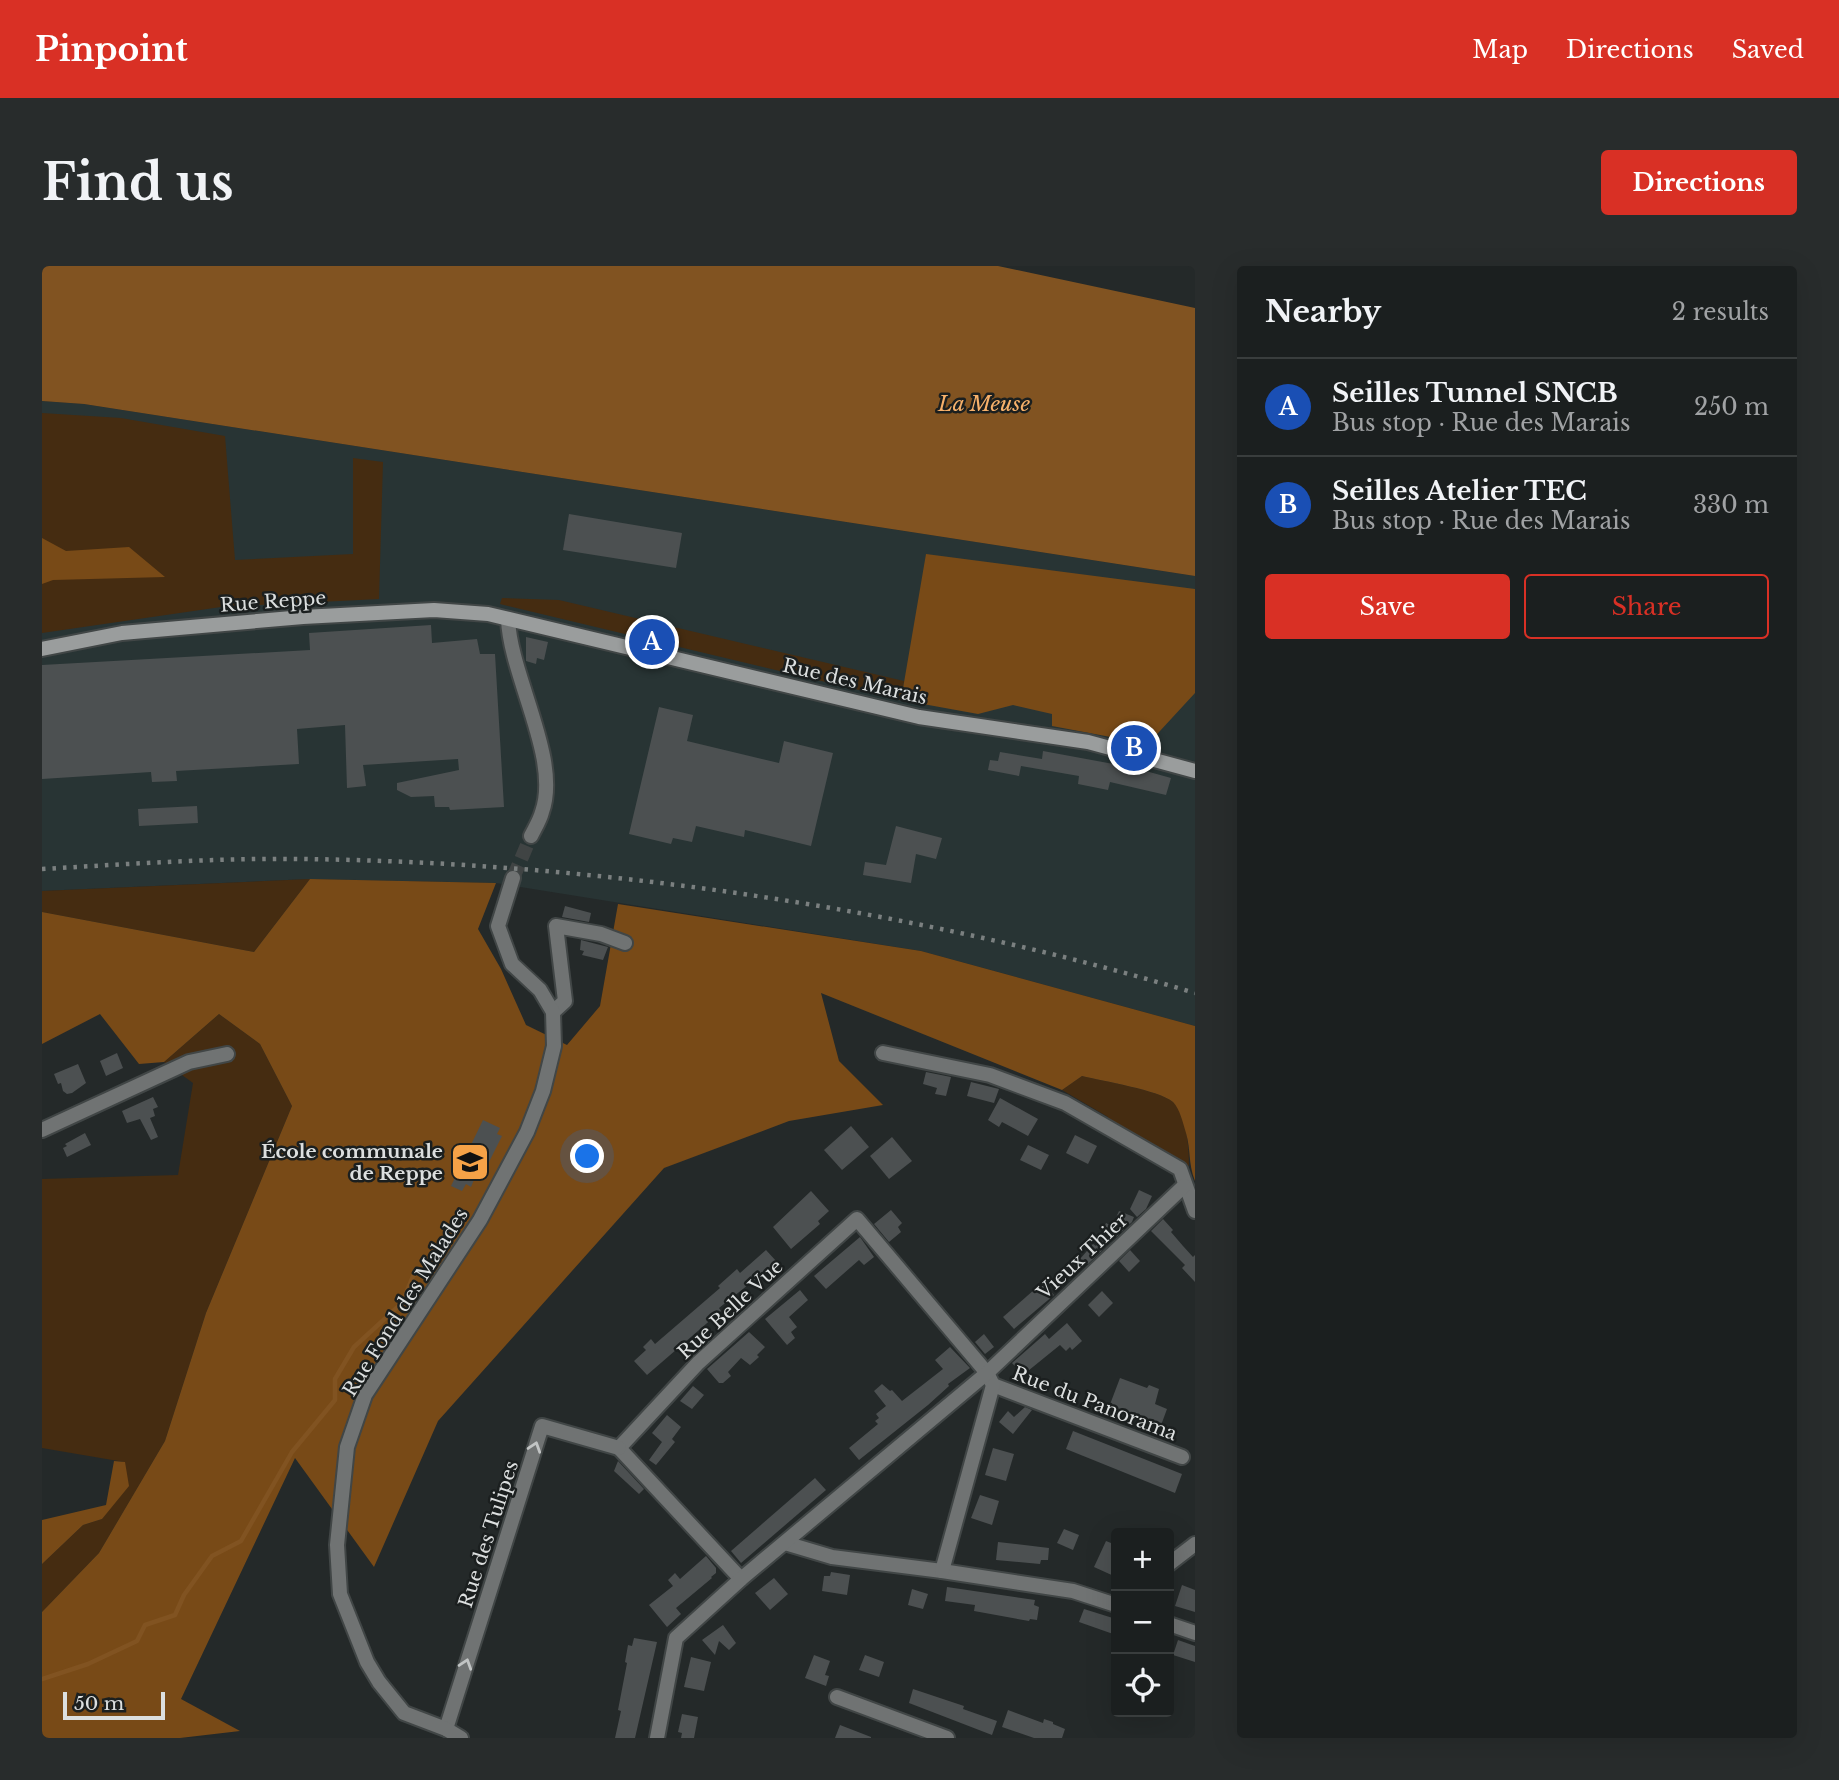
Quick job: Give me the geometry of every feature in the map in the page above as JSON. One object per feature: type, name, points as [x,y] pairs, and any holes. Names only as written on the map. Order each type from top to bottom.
[{"type":"main road","name":"Rue Reppe","points":[[42,649],[122,633],[303,617],[434,610],[508,618]]},
{"type":"main road","name":"Rue des Marais","points":[[508,618],[919,717],[1088,742],[1195,771]]},
{"type":"street","points":[[508,618],[509,638],[541,749],[546,781],[543,810],[531,836]]},
{"type":"street","points":[[513,878],[498,926],[512,964],[540,990],[553,1012]]},
{"type":"street","name":"Rue Fond des Malades","points":[[461,1738],[446,1729],[404,1713],[367,1662],[340,1594],[337,1545],[347,1447],[365,1395],[480,1220],[527,1132],[543,1091],[554,1045],[553,1012],[565,1001],[556,926],[601,934],[625,943]]},
{"type":"street","points":[[883,1053],[990,1075],[1065,1103],[1180,1170],[1195,1211]]},
{"type":"street","points":[[42,1130],[189,1062],[227,1054]]},
{"type":"street","name":"Vieux Thier","points":[[657,1738],[676,1638],[741,1579],[990,1379],[1184,1186]]},
{"type":"street","name":"Rue Belle Vue","points":[[619,1448],[698,1363],[858,1219],[990,1379]]},
{"type":"street","points":[[943,1571],[990,1379]]},
{"type":"street","name":"Rue du Panorama","points":[[990,1379],[1182,1457]]},
{"type":"street","name":"Rue des Tulipes","points":[[446,1729],[542,1426],[619,1448]]},
{"type":"street","points":[[619,1448],[741,1579]]},
{"type":"street","points":[[785,1543],[832,1557],[1073,1591],[1111,1603]]},
{"type":"street","points":[[1174,1560],[1195,1544]]},
{"type":"street","points":[[1174,1626],[1195,1633]]},
{"type":"street","points":[[837,1697],[947,1738]]},
{"type":"shaded area","points":[[42,401],[84,404],[1195,576],[1195,1026],[921,951],[496,883],[310,879],[42,891]]},
{"type":"shaded area","points":[[42,413],[121,418],[225,436],[235,560],[353,554],[353,458],[383,462],[379,599],[221,607],[42,633]]},
{"type":"shaded area","points":[[42,538],[66,551],[129,547],[165,577],[53,580],[42,584]]},
{"type":"shaded area","points":[[926,554],[1195,589],[1195,693],[1148,744],[1052,726],[1052,714],[1013,705],[978,714],[901,700]]},
{"type":"shaded area","points":[[502,598],[559,600],[904,681],[901,700],[500,604]]},
{"type":"shaded area","points":[[310,879],[254,952],[42,912],[42,891]]},
{"type":"shaded area","points":[[310,879],[496,883],[478,929],[501,969],[526,1025],[567,1045],[600,1006],[618,904],[921,951],[1195,1026],[1195,1181],[1181,1116],[1173,1102],[1166,1098],[1082,1076],[1062,1090],[821,993],[839,1061],[883,1105],[789,1121],[664,1168],[438,1421],[374,1567],[295,1458],[181,1699],[240,1731],[180,1738],[42,1738],[42,1612],[99,1553],[165,1441],[206,1313],[292,1106],[260,1044],[219,1014],[164,1062],[139,1064],[100,1014],[42,1044],[42,912],[254,952]]},
{"type":"shaded area","points":[[219,1014],[260,1044],[292,1106],[206,1313],[165,1441],[99,1553],[42,1612],[42,1564],[83,1525],[102,1519],[124,1462],[42,1448],[42,1179],[178,1175],[193,1083],[164,1062]]},
{"type":"shaded area","points":[[1082,1076],[1143,1090],[1173,1102],[1184,1123],[1189,1166],[1106,1121],[1108,1117],[1062,1090]]},
{"type":"shaded area","points":[[114,1461],[125,1462],[129,1486],[102,1519],[83,1525],[42,1564],[42,1520],[106,1505]]},
{"type":"water","name":"La Meuse","points":[[42,266],[998,266],[1195,308],[1195,576],[84,404],[42,401]]},
{"type":"building","points":[[569,514],[682,533],[676,568],[563,550]]},
{"type":"building","points":[[431,625],[432,643],[477,639],[480,654],[495,654],[504,807],[450,810],[449,807],[435,807],[434,796],[411,797],[397,790],[397,783],[459,770],[458,759],[363,765],[366,786],[347,788],[345,725],[297,729],[299,764],[176,771],[177,781],[152,782],[151,772],[42,779],[42,665],[310,650],[309,633]]},
{"type":"building","points":[[526,637],[548,642],[544,660],[537,658],[536,664],[526,661]]},
{"type":"building","points":[[659,707],[693,715],[687,741],[779,763],[784,741],[833,753],[811,846],[745,830],[744,837],[696,826],[692,842],[673,838],[671,844],[629,834]]},
{"type":"building","points":[[1043,751],[1135,768],[1171,778],[1166,795],[1110,782],[1108,790],[1078,784],[1079,776],[1021,766],[1019,776],[988,770],[990,760],[998,761],[1000,752],[1042,759]]},
{"type":"building","points":[[197,806],[198,823],[139,826],[138,809]]},
{"type":"building","points":[[896,826],[942,838],[936,859],[916,854],[911,883],[863,875],[865,862],[886,865]]},
{"type":"building","points":[[565,906],[591,913],[589,922],[562,917]]},
{"type":"building","points":[[581,940],[608,947],[603,960],[582,955],[584,951],[580,950]]},
{"type":"building","points":[[117,1053],[123,1068],[106,1076],[100,1061]]},
{"type":"building","points":[[78,1064],[86,1083],[67,1094],[54,1074]]},
{"type":"building","points":[[926,1072],[951,1077],[946,1096],[935,1094],[937,1088],[923,1084]]},
{"type":"building","points":[[971,1082],[999,1089],[994,1103],[967,1096]]},
{"type":"building","points":[[153,1097],[158,1107],[153,1109],[155,1116],[150,1118],[158,1137],[151,1140],[140,1119],[127,1123],[122,1111]]},
{"type":"building","points":[[1000,1098],[1038,1119],[1028,1136],[1002,1122],[999,1127],[988,1120]]},
{"type":"building","points":[[483,1120],[500,1128],[497,1134],[502,1136],[481,1178],[476,1175],[471,1187],[466,1184],[462,1191],[451,1186]]},
{"type":"building","points":[[851,1126],[869,1147],[842,1170],[824,1150]]},
{"type":"building","points":[[85,1133],[91,1145],[67,1157],[63,1148],[67,1146],[65,1144]]},
{"type":"building","points":[[1075,1135],[1097,1146],[1088,1164],[1066,1153]]},
{"type":"building","points":[[892,1137],[912,1161],[889,1179],[870,1156]]},
{"type":"building","points":[[1028,1145],[1049,1155],[1041,1170],[1020,1160]]},
{"type":"building","points":[[1139,1190],[1152,1196],[1146,1209],[1137,1217],[1130,1209]]},
{"type":"building","points":[[811,1191],[829,1211],[818,1221],[820,1224],[791,1249],[773,1227]]},
{"type":"building","points":[[891,1210],[902,1223],[898,1227],[901,1232],[889,1242],[874,1224]]},
{"type":"building","points":[[1119,1211],[1134,1217],[1132,1222],[1088,1264],[1080,1259],[1093,1244],[1096,1246],[1106,1223],[1112,1226]]},
{"type":"building","points":[[1163,1219],[1183,1246],[1193,1257],[1195,1255],[1195,1282],[1182,1268],[1185,1265],[1151,1231]]},
{"type":"building","points":[[860,1237],[874,1257],[864,1265],[859,1260],[826,1289],[814,1276]]},
{"type":"building","points":[[766,1250],[777,1262],[719,1308],[721,1311],[647,1375],[634,1361],[646,1350],[643,1347],[651,1339],[655,1344],[720,1288],[718,1286],[737,1269],[740,1273]]},
{"type":"building","points":[[1130,1250],[1140,1261],[1129,1272],[1119,1261]]},
{"type":"building","points":[[1043,1282],[1054,1295],[1014,1329],[1003,1317]]},
{"type":"building","points":[[800,1290],[808,1300],[789,1317],[797,1327],[791,1332],[795,1338],[787,1345],[765,1319]]},
{"type":"building","points":[[1102,1291],[1113,1303],[1099,1317],[1088,1305]]},
{"type":"building","points":[[1067,1323],[1082,1341],[1072,1350],[1070,1347],[1066,1351],[1060,1345],[1023,1375],[1012,1363],[1045,1334],[1049,1339]]},
{"type":"building","points":[[749,1332],[765,1347],[750,1365],[741,1358],[728,1372],[731,1376],[719,1383],[707,1369]]},
{"type":"building","points":[[984,1334],[994,1347],[985,1354],[975,1342]]},
{"type":"building","points":[[950,1347],[970,1368],[859,1460],[849,1448],[878,1424],[875,1421],[879,1418],[876,1414],[886,1406],[874,1391],[882,1384],[902,1401],[943,1369],[935,1360]]},
{"type":"building","points":[[1120,1378],[1147,1388],[1149,1385],[1159,1389],[1155,1404],[1167,1409],[1160,1428],[1143,1422],[1144,1419],[1109,1407]]},
{"type":"building","points":[[693,1386],[704,1395],[692,1409],[680,1401]]},
{"type":"building","points":[[1025,1407],[1032,1410],[1013,1434],[999,1422],[1008,1411],[1014,1417]]},
{"type":"building","points":[[667,1415],[681,1427],[672,1439],[675,1442],[656,1465],[649,1460],[662,1442],[652,1433]]},
{"type":"building","points":[[1073,1431],[1182,1474],[1175,1493],[1066,1449]]},
{"type":"building","points":[[993,1448],[1014,1454],[1006,1481],[985,1475]]},
{"type":"building","points":[[618,1461],[644,1489],[639,1494],[614,1471]]},
{"type":"building","points":[[815,1478],[826,1490],[741,1563],[731,1551]]},
{"type":"building","points":[[980,1495],[999,1501],[992,1525],[971,1518]]},
{"type":"building","points":[[1064,1529],[1079,1535],[1073,1550],[1057,1543]]},
{"type":"building","points":[[1106,1541],[1111,1543],[1111,1575],[1094,1567]]},
{"type":"building","points":[[998,1542],[1049,1548],[1048,1560],[1041,1560],[1040,1564],[996,1560]]},
{"type":"building","points":[[706,1556],[716,1568],[716,1573],[676,1608],[681,1614],[667,1627],[649,1605],[673,1586],[668,1580],[675,1573],[680,1579]]},
{"type":"building","points":[[831,1572],[850,1575],[847,1595],[822,1591],[824,1576],[830,1576]]},
{"type":"building","points":[[774,1578],[788,1594],[770,1610],[755,1593]]},
{"type":"building","points":[[1182,1585],[1195,1590],[1195,1612],[1175,1606]]},
{"type":"building","points":[[947,1587],[1035,1600],[1034,1605],[1039,1607],[1037,1620],[1029,1621],[974,1611],[975,1605],[945,1601]]},
{"type":"building","points":[[912,1589],[928,1594],[923,1609],[908,1605]]},
{"type":"building","points":[[1084,1609],[1111,1617],[1111,1633],[1079,1622]]},
{"type":"building","points":[[723,1625],[736,1643],[729,1650],[719,1641],[715,1655],[702,1640]]},
{"type":"building","points":[[634,1638],[657,1642],[635,1738],[615,1738],[621,1711],[618,1710],[628,1645],[632,1646]]},
{"type":"building","points":[[1178,1640],[1195,1646],[1195,1662],[1174,1655]]},
{"type":"building","points":[[814,1655],[830,1661],[825,1675],[829,1676],[826,1686],[805,1678]]},
{"type":"building","points":[[865,1655],[884,1662],[879,1677],[859,1670]]},
{"type":"building","points":[[691,1657],[711,1662],[704,1691],[684,1687]]},
{"type":"building","points":[[913,1689],[964,1706],[963,1709],[997,1721],[992,1735],[909,1703]]},
{"type":"building","points":[[1008,1710],[1043,1723],[1044,1719],[1053,1722],[1065,1729],[1062,1738],[1034,1738],[1002,1727]]},
{"type":"building","points":[[682,1714],[698,1717],[694,1738],[681,1738],[682,1733],[678,1732]]},
{"type":"building","points":[[840,1725],[871,1737],[871,1738],[835,1738]]},
{"type":"waterway","points":[[42,1679],[88,1664],[137,1641],[145,1625],[175,1615],[184,1595],[212,1556],[241,1541],[292,1452],[335,1400],[335,1379],[354,1347],[402,1303],[413,1276],[419,1272],[426,1277]]},
{"type":"tunnel","points":[[513,878],[531,836]]},
{"type":"railway","points":[[42,869],[203,860],[300,859],[412,862],[638,880],[865,914],[1087,963],[1195,993]]},
{"type":"place","name":"Seilles Tunnel SNCB","points":[[652,642]]},
{"type":"place","name":"Seilles Atelier TEC","points":[[1134,748]]},
{"type":"place","name":"École communale de Reppe","points":[[470,1162]]}]
